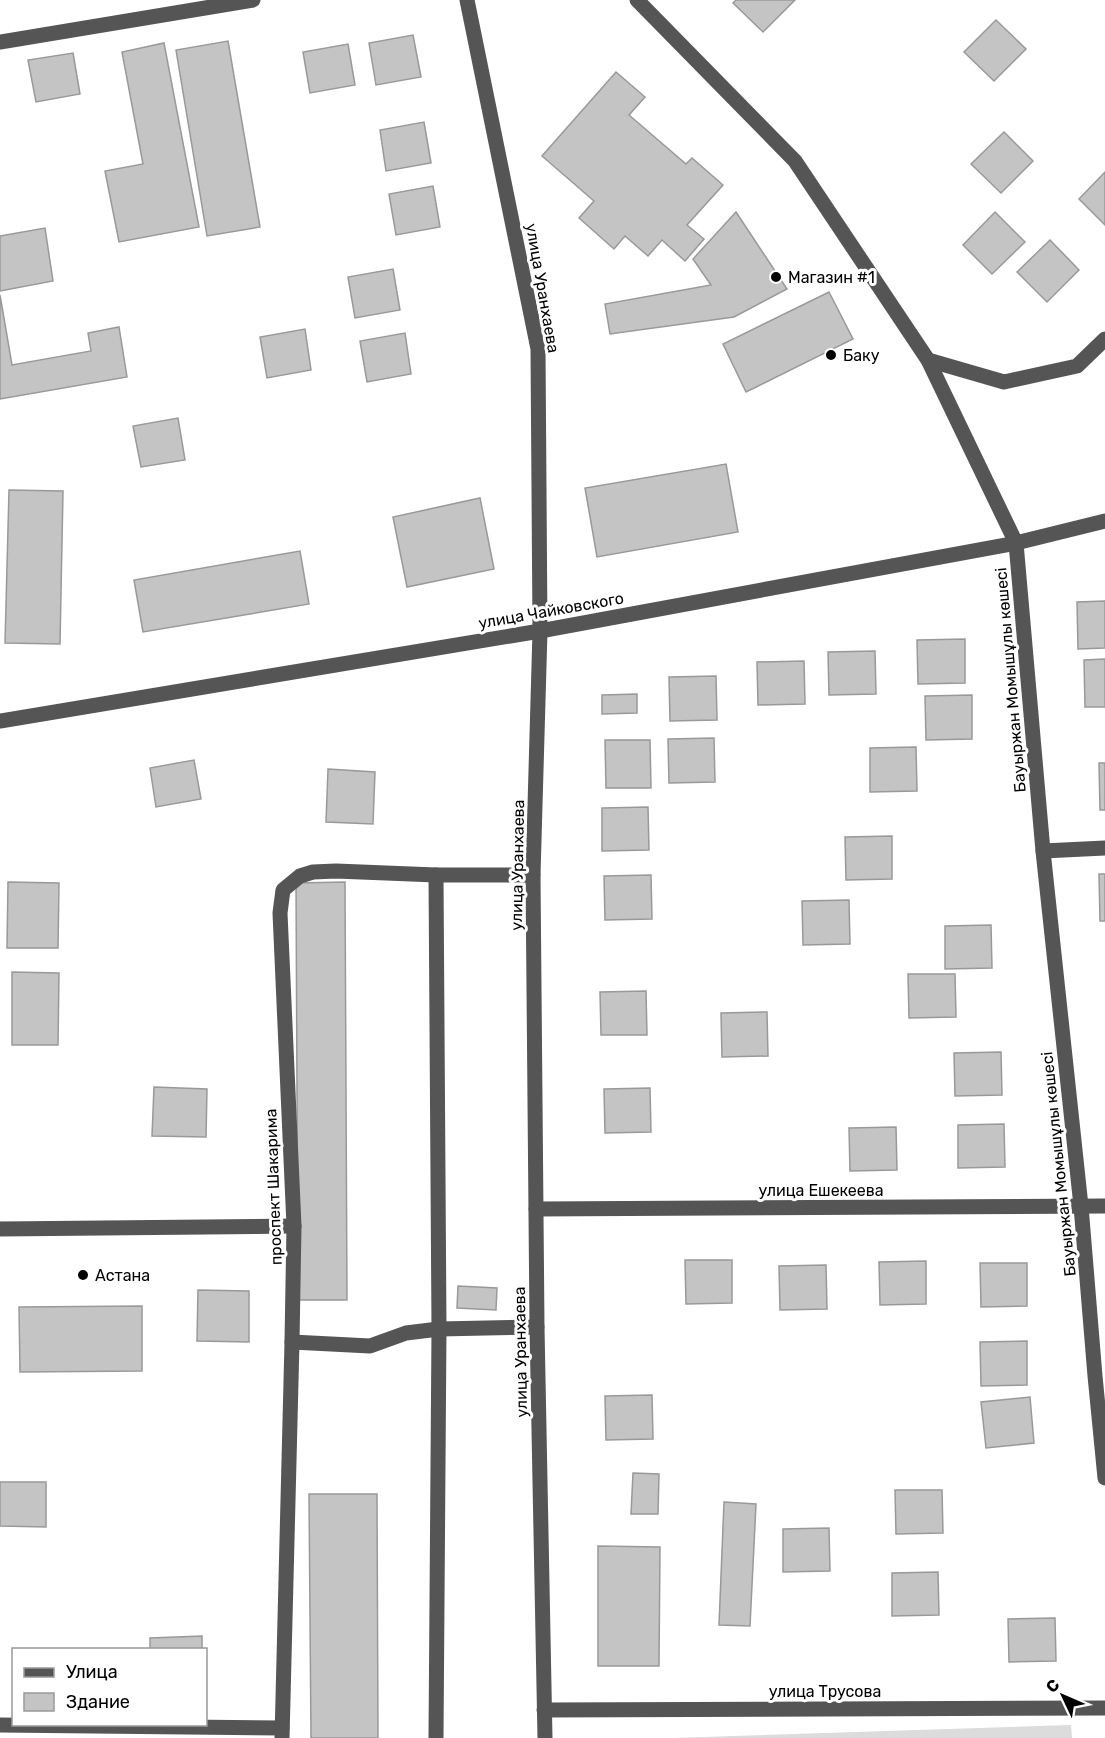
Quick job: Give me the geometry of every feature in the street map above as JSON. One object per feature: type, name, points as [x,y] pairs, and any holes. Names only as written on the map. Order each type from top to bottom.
[{"type":"street","points":[[0,42],[253,0]]},
{"type":"street","name":"улица Уранхаева","points":[[467,0],[538,349],[540,631],[533,875],[537,1327],[545,1738]]},
{"type":"street","name":"Бауыржан Момышұлы көшесі","points":[[637,0],[795,161],[928,360],[1016,543],[1043,851],[1081,1206],[1105,1478]]},
{"type":"street","points":[[928,360],[1004,382],[1077,366],[1105,339]]},
{"type":"street","name":"улица Чайковского","points":[[0,721],[540,631],[1016,543],[1105,522]]},
{"type":"street","points":[[1043,851],[1105,848]]},
{"type":"street","name":"проспект Шакарима","points":[[282,1733],[294,1226],[280,913],[283,890],[300,876],[313,872],[533,875]]},
{"type":"street","points":[[436,875],[439,1329],[436,1738]]},
{"type":"street","name":"улица Ешекеева","points":[[536,1209],[1105,1206]]},
{"type":"street","points":[[0,1229],[294,1226]]},
{"type":"street","points":[[292,1342],[370,1346],[406,1333],[439,1329],[537,1327]]},
{"type":"street","name":"улица Трусова","points":[[544,1710],[1105,1708]]},
{"type":"street","points":[[35,1726],[282,1733]]},
{"type":"shaded area","points":[[1071,1725],[1072,1738],[672,1738]]},
{"type":"building","points":[[736,0],[795,0],[763,32],[733,3]]},
{"type":"building","points":[[996,20],[1026,49],[994,81],[964,52]]},
{"type":"building","points":[[413,35],[421,77],[376,85],[369,43]]},
{"type":"building","points":[[228,41],[260,227],[207,236],[176,50]]},
{"type":"building","points":[[164,43],[199,227],[119,242],[105,171],[143,164],[122,52]]},
{"type":"building","points":[[348,44],[355,85],[310,93],[303,52]]},
{"type":"building","points":[[73,53],[80,94],[36,102],[28,60]]},
{"type":"building","points":[[616,72],[645,97],[629,115],[686,164],[692,158],[723,185],[687,225],[704,239],[685,261],[662,240],[648,256],[625,236],[614,249],[579,218],[594,201],[542,156]]},
{"type":"building","points":[[424,122],[431,163],[386,171],[380,130]]},
{"type":"building","points":[[1004,132],[1033,161],[1001,193],[971,164]]},
{"type":"building","points":[[1105,172],[1105,225],[1079,199]]},
{"type":"building","points":[[433,186],[440,227],[396,235],[389,194]]},
{"type":"building","points":[[736,212],[787,289],[734,317],[610,334],[605,304],[711,285],[693,259]]},
{"type":"building","points":[[995,212],[1025,242],[992,274],[963,245]]},
{"type":"building","points":[[45,228],[53,281],[0,291],[0,236]]},
{"type":"building","points":[[1050,240],[1079,270],[1047,302],[1017,272]]},
{"type":"building","points":[[393,269],[400,310],[355,318],[348,277]]},
{"type":"building","points":[[829,292],[853,339],[746,392],[723,344]]},
{"type":"building","points":[[0,295],[12,365],[91,351],[88,333],[119,327],[127,377],[0,399]]},
{"type":"building","points":[[305,329],[311,370],[267,378],[260,337]]},
{"type":"building","points":[[405,333],[411,374],[367,382],[360,341]]},
{"type":"building","points":[[178,418],[185,460],[141,467],[133,426]]},
{"type":"building","points":[[726,464],[738,532],[597,557],[585,488]]},
{"type":"building","points":[[9,490],[63,491],[60,644],[5,643]]},
{"type":"building","points":[[480,498],[494,569],[407,587],[393,517]]},
{"type":"building","points":[[300,551],[309,604],[143,632],[134,580]]},
{"type":"building","points":[[1105,601],[1105,648],[1078,649],[1077,602]]},
{"type":"building","points":[[965,639],[965,683],[918,684],[917,640]]},
{"type":"building","points":[[875,651],[876,694],[829,695],[828,652]]},
{"type":"building","points":[[1105,659],[1105,707],[1085,707],[1084,660]]},
{"type":"building","points":[[804,661],[805,704],[758,705],[757,662]]},
{"type":"building","points":[[716,676],[717,720],[670,721],[669,677]]},
{"type":"building","points":[[637,694],[637,713],[602,714],[602,695]]},
{"type":"building","points":[[972,695],[972,739],[926,740],[925,696]]},
{"type":"building","points":[[714,738],[715,782],[669,783],[668,739]]},
{"type":"building","points":[[605,740],[650,740],[651,788],[606,788]]},
{"type":"building","points":[[916,747],[917,791],[870,792],[870,748]]},
{"type":"building","points":[[194,760],[201,799],[156,807],[150,768]]},
{"type":"building","points":[[1099,763],[1105,763],[1105,810],[1100,810]]},
{"type":"building","points":[[328,769],[375,772],[373,824],[326,822]]},
{"type":"building","points":[[648,807],[649,850],[602,851],[602,808]]},
{"type":"building","points":[[892,836],[892,879],[846,880],[845,837]]},
{"type":"building","points":[[1099,874],[1105,874],[1105,921],[1100,921]]},
{"type":"building","points":[[651,875],[652,919],[605,920],[604,876]]},
{"type":"building","points":[[8,882],[59,883],[58,948],[7,948]]},
{"type":"building","points":[[345,882],[347,1300],[298,1300],[296,883]]},
{"type":"building","points":[[849,900],[850,944],[803,945],[802,901]]},
{"type":"building","points":[[991,925],[992,968],[945,969],[945,926]]},
{"type":"building","points":[[12,972],[59,973],[58,1045],[12,1045]]},
{"type":"building","points":[[908,974],[955,974],[956,1017],[909,1018]]},
{"type":"building","points":[[646,991],[647,1035],[601,1035],[600,992]]},
{"type":"building","points":[[767,1012],[768,1056],[722,1057],[721,1013]]},
{"type":"building","points":[[1001,1052],[1002,1095],[955,1096],[954,1053]]},
{"type":"building","points":[[154,1087],[207,1089],[206,1137],[152,1136]]},
{"type":"building","points":[[650,1088],[651,1132],[605,1133],[604,1089]]},
{"type":"building","points":[[1004,1124],[1005,1167],[958,1168],[958,1125]]},
{"type":"building","points":[[896,1127],[897,1170],[850,1171],[849,1128]]},
{"type":"building","points":[[685,1260],[732,1260],[732,1303],[686,1304]]},
{"type":"building","points":[[926,1261],[926,1304],[880,1305],[879,1262]]},
{"type":"building","points":[[980,1263],[1027,1263],[1027,1306],[981,1307]]},
{"type":"building","points":[[826,1265],[827,1309],[780,1310],[779,1266]]},
{"type":"building","points":[[458,1286],[497,1288],[496,1310],[457,1308]]},
{"type":"building","points":[[198,1290],[249,1291],[249,1342],[197,1341]]},
{"type":"building","points":[[142,1306],[142,1371],[20,1372],[19,1307]]},
{"type":"building","points":[[1027,1341],[1027,1385],[981,1386],[980,1342]]},
{"type":"building","points":[[652,1395],[653,1439],[606,1440],[605,1396]]},
{"type":"building","points":[[1030,1397],[1034,1443],[986,1448],[981,1402]]},
{"type":"building","points":[[633,1473],[659,1474],[658,1514],[631,1514]]},
{"type":"building","points":[[0,1482],[46,1482],[46,1527],[0,1526]]},
{"type":"building","points":[[895,1490],[942,1490],[943,1533],[896,1534]]},
{"type":"building","points":[[309,1494],[377,1494],[378,1738],[311,1738]]},
{"type":"building","points":[[724,1502],[756,1504],[750,1626],[719,1625]]},
{"type":"building","points":[[829,1528],[830,1571],[783,1572],[783,1529]]},
{"type":"building","points":[[598,1546],[660,1547],[659,1666],[598,1666]]},
{"type":"building","points":[[938,1572],[939,1615],[892,1616],[892,1573]]},
{"type":"building","points":[[1055,1618],[1056,1661],[1009,1662],[1008,1619]]},
{"type":"building","points":[[202,1636],[202,1648],[150,1648],[150,1638]]},
{"type":"place","name":"Магазин #1","points":[[776,277]]},
{"type":"place","name":"Баку","points":[[831,355]]},
{"type":"place","name":"Астана","points":[[83,1275]]}]
